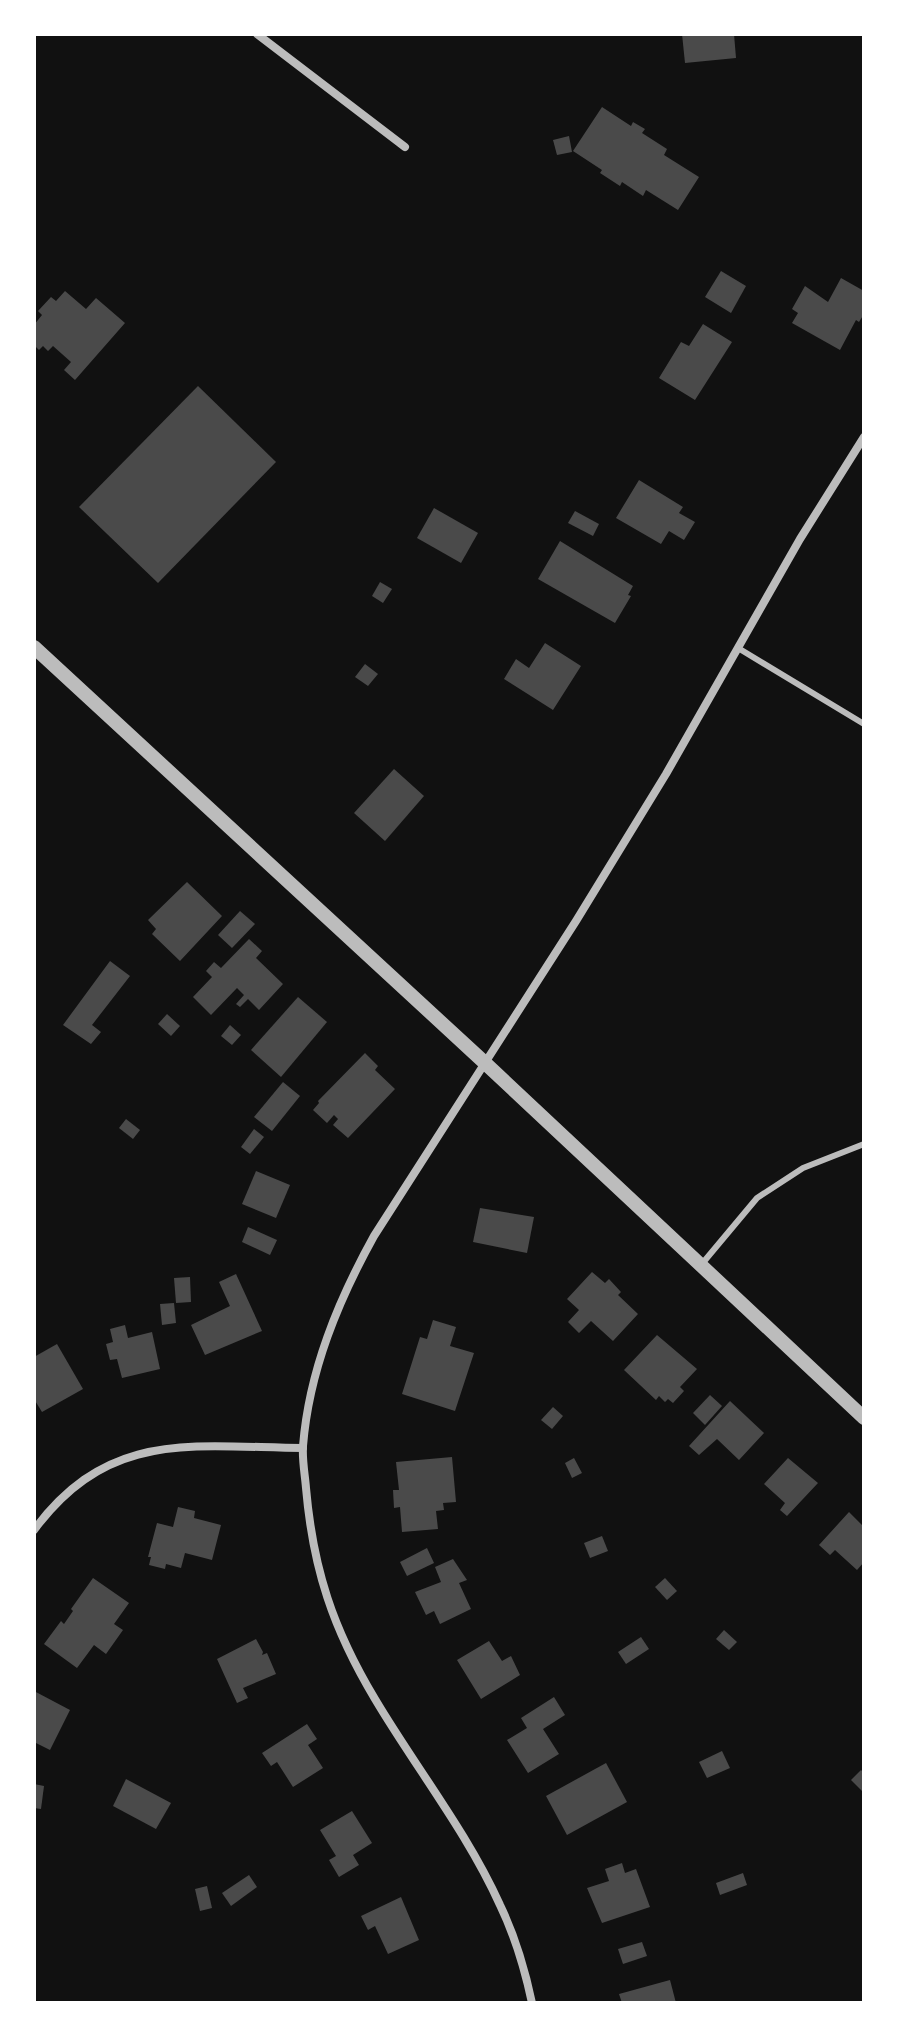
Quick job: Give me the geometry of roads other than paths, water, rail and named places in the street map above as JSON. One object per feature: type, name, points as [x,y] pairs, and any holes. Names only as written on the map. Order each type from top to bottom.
[{"type":"street","points":[[257,34],[405,147]]},
{"type":"street","points":[[532,2003],[526,1974],[501,1906],[466,1843],[374,1698],[327,1601],[316,1560],[303,1448],[311,1395],[347,1284],[374,1236],[666,774],[800,539],[864,437]]},
{"type":"street","points":[[34,647],[864,1418]]},
{"type":"street","points":[[34,1530],[56,1502],[80,1481],[107,1464],[140,1453],[180,1446],[303,1448]]},
{"type":"lane","points":[[738,648],[864,724]]},
{"type":"lane","points":[[701,1265],[757,1198],[803,1168],[864,1144]]}]
